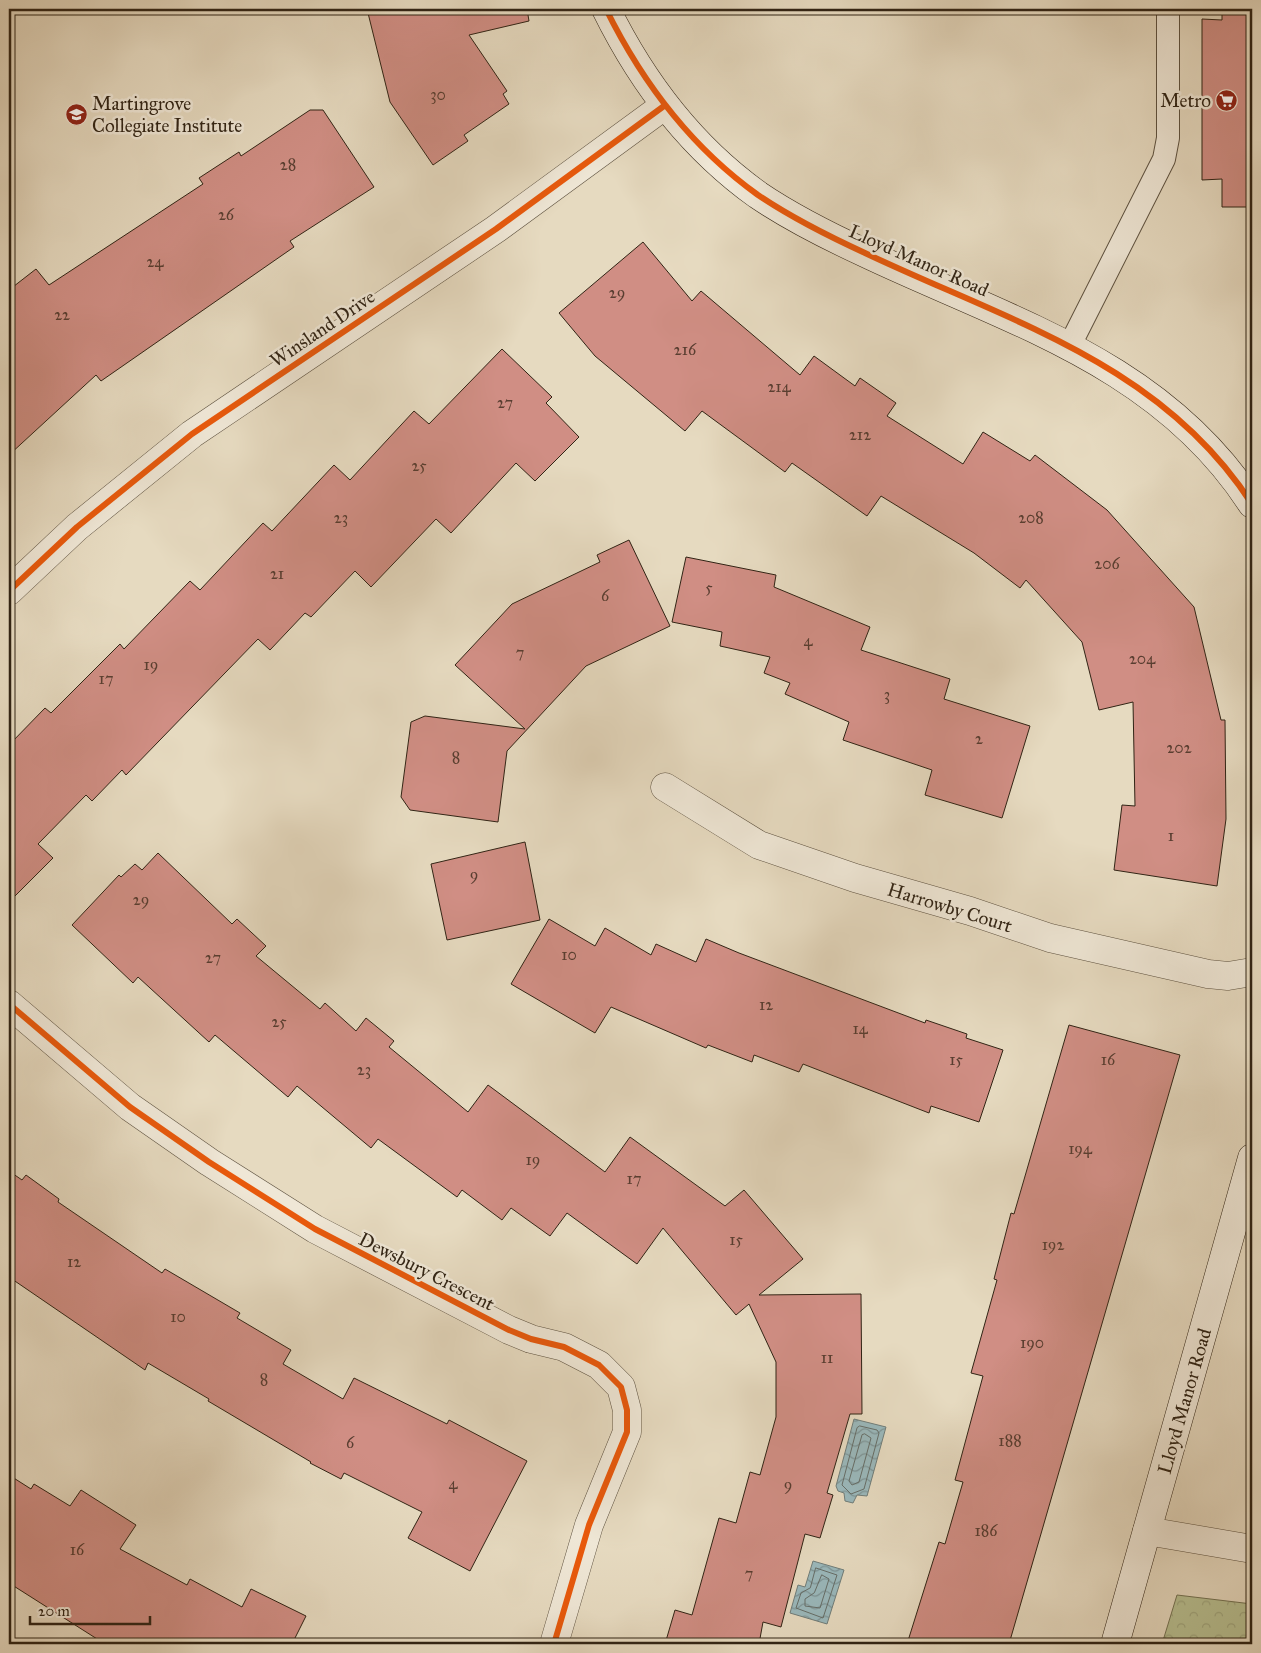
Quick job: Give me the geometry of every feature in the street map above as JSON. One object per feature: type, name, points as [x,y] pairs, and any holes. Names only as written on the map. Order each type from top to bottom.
[{"type":"street","name":"Lloyd Manor Road","points":[[606,9],[640,70],[664,106],[683,129],[728,171],[759,195],[812,228],[1070,345],[1124,377],[1176,416],[1214,453],[1252,504]]},
{"type":"street","name":"Winsland Drive","points":[[9,591],[77,527],[192,434],[496,229],[664,106]]},
{"type":"street","name":"Harrowby Court","points":[[665,787],[759,845],[855,878],[970,911],[1050,938],[1208,974],[1228,976],[1252,972]]},
{"type":"street","name":"Dewsbury Crescent","points":[[9,1004],[130,1107],[209,1162],[314,1229],[509,1330],[531,1339],[564,1346],[599,1365],[621,1387],[627,1410],[627,1432],[589,1525],[554,1644]]},
{"type":"street","name":"Lloyd Manor Road","points":[[1115,1644],[1252,1158]]},
{"type":"street","points":[[1147,1530],[1252,1549]]},
{"type":"lane","points":[[1070,345],[1164,159],[1168,138],[1168,9]]},
{"type":"green space","points":[[1177,1595],[1252,1604],[1252,1644],[1162,1644]]},
{"type":"water","points":[[854,1419],[886,1427],[867,1496],[857,1495],[853,1503],[845,1501],[844,1493],[838,1491],[836,1486]]},
{"type":"water","points":[[813,1561],[844,1570],[827,1624],[790,1613],[798,1585],[805,1587]]},
{"type":"building","points":[[367,9],[527,9],[529,21],[469,35],[507,91],[503,94],[509,104],[464,135],[468,141],[433,165],[390,102]]},
{"type":"building","name":"Metro","points":[[1222,9],[1252,9],[1252,207],[1222,207],[1222,179],[1202,180],[1202,19],[1222,20]]},
{"type":"building","points":[[310,110],[323,110],[374,187],[290,241],[294,247],[101,381],[96,375],[9,455],[9,290],[36,269],[49,285],[203,184],[199,178],[239,152],[241,156]]},
{"type":"building","points":[[643,242],[692,301],[701,291],[800,375],[814,356],[855,386],[860,378],[896,403],[887,416],[963,464],[983,432],[1030,461],[1035,455],[1107,510],[1194,607],[1221,720],[1225,720],[1226,819],[1217,886],[1114,870],[1122,805],[1135,806],[1133,702],[1099,710],[1082,642],[1026,580],[1020,588],[974,553],[881,496],[867,516],[792,463],[785,472],[702,411],[685,431],[595,356],[559,313]]},
{"type":"building","points":[[502,349],[552,397],[546,403],[579,437],[535,481],[516,463],[451,533],[436,519],[371,587],[355,571],[311,617],[305,613],[270,650],[258,639],[126,775],[122,770],[92,801],[86,795],[38,844],[53,858],[9,902],[9,745],[45,708],[51,713],[120,644],[124,649],[190,581],[200,590],[263,523],[272,531],[334,465],[350,480],[414,411],[429,424]]},
{"type":"building","points":[[629,540],[670,626],[586,666],[507,751],[498,822],[410,810],[401,797],[411,722],[425,716],[525,729],[455,665],[512,604],[600,562],[597,555]]},
{"type":"building","points":[[686,557],[776,575],[774,587],[870,627],[861,650],[950,679],[944,699],[1030,726],[1002,818],[925,795],[932,770],[843,740],[849,722],[785,694],[790,683],[764,673],[770,657],[720,646],[722,632],[672,622]]},
{"type":"building","points":[[525,842],[540,920],[447,940],[431,864]]},
{"type":"building","points":[[158,853],[232,924],[237,919],[266,946],[256,956],[320,1009],[325,1003],[356,1031],[366,1018],[394,1041],[389,1047],[468,1112],[488,1085],[605,1172],[630,1137],[725,1206],[744,1190],[803,1259],[759,1295],[861,1294],[862,1414],[850,1414],[827,1493],[833,1495],[820,1538],[805,1534],[781,1627],[763,1622],[759,1644],[665,1644],[675,1610],[692,1615],[719,1518],[736,1523],[750,1472],[760,1475],[776,1417],[776,1362],[749,1304],[736,1315],[663,1228],[637,1264],[567,1213],[550,1236],[511,1208],[502,1220],[462,1190],[457,1197],[378,1139],[371,1148],[297,1086],[288,1097],[215,1035],[209,1042],[138,977],[133,983],[72,925],[119,875],[121,877],[135,864],[142,870]]},
{"type":"building","points":[[549,919],[595,946],[605,928],[651,955],[656,944],[696,962],[706,939],[925,1023],[926,1020],[967,1034],[966,1038],[1003,1050],[979,1122],[931,1106],[929,1113],[803,1064],[799,1072],[754,1055],[752,1062],[708,1045],[706,1048],[611,1007],[595,1033],[511,984]]},
{"type":"building","points":[[1069,1025],[1180,1055],[1009,1644],[907,1644],[939,1542],[945,1544],[963,1482],[955,1480],[983,1376],[971,1373],[997,1280],[994,1279],[1011,1213],[1014,1214]]},
{"type":"building","points":[[9,1171],[22,1180],[26,1175],[59,1199],[58,1202],[162,1273],[165,1269],[240,1313],[237,1318],[291,1350],[283,1364],[343,1399],[354,1378],[447,1424],[449,1420],[527,1461],[470,1571],[408,1538],[422,1512],[344,1473],[341,1479],[310,1463],[148,1363],[145,1370],[9,1277]]},
{"type":"building","points":[[9,1475],[31,1489],[34,1484],[70,1506],[81,1490],[136,1525],[120,1549],[187,1585],[190,1579],[242,1607],[251,1589],[306,1616],[292,1644],[105,1644],[9,1583]]},
{"type":"cycle path","points":[[606,9],[636,62],[670,111],[711,156],[758,195],[851,247],[1026,325],[1078,351],[1127,381],[1173,415],[1215,456],[1252,504]]},
{"type":"cycle path","points":[[9,591],[77,527],[192,434],[496,229],[664,106]]},
{"type":"cycle path","points":[[9,1004],[130,1107],[209,1162],[315,1229],[509,1330],[531,1339],[564,1347],[599,1365],[621,1387],[627,1410],[627,1432],[589,1525],[554,1644]]},
{"type":"place","name":"Metro","points":[[1227,100]]},
{"type":"place","name":"Martingrove Collegiate Institute","points":[[76,114]]}]
